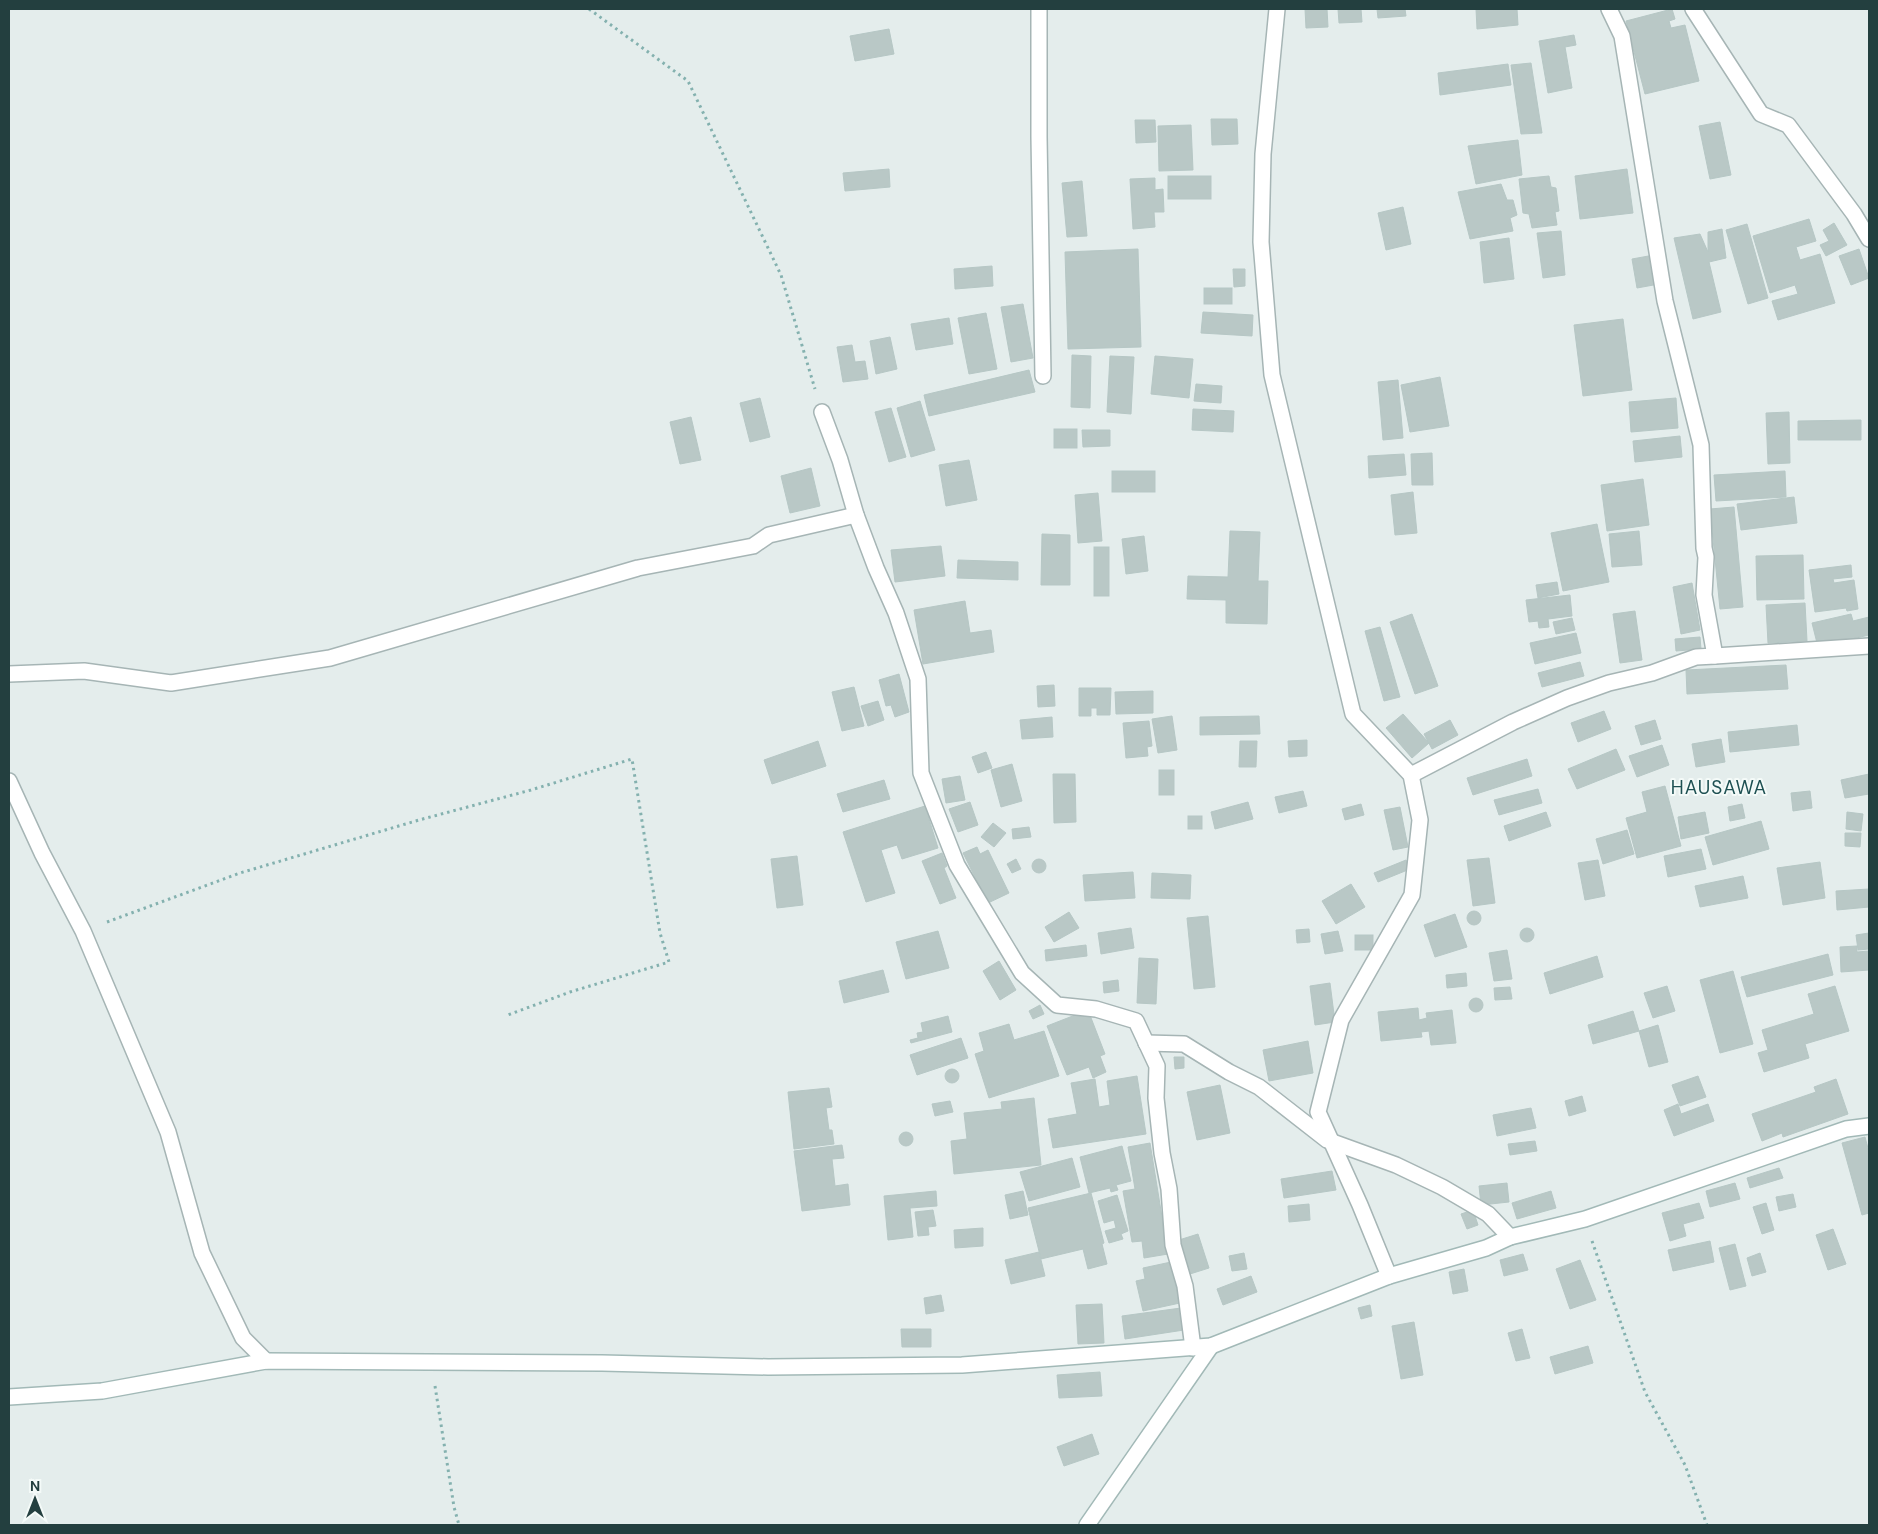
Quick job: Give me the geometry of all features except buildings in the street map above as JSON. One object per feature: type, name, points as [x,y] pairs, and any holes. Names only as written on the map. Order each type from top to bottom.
[{"type":"street","points":[[1039,9],[1039,137],[1044,376]]},
{"type":"street","points":[[1277,9],[1264,154],[1261,242],[1272,375],[1354,714],[1411,775],[1420,820],[1412,895],[1340,1020],[1318,1112],[1360,1205],[1388,1276]]},
{"type":"street","points":[[1610,9],[1622,36],[1665,301],[1701,445],[1704,548],[1706,557],[1704,595],[1715,656]]},
{"type":"street","points":[[1693,9],[1761,114],[1788,124],[1854,214],[1869,239]]},
{"type":"street","points":[[822,412],[840,460],[856,515],[876,568],[896,613],[918,678],[921,773],[957,865],[1022,972],[1058,1005],[1096,1009],[1136,1021],[1157,1066],[1156,1098],[1173,1245],[1185,1286],[1193,1348]]},
{"type":"street","points":[[9,674],[84,671],[170,684],[330,658],[638,568],[753,546],[769,534],[856,515]]},
{"type":"street","points":[[1411,775],[1512,722],[1567,698],[1608,684],[1652,673],[1696,657],[1869,646]]},
{"type":"street","points":[[9,781],[42,853],[83,931],[168,1132],[202,1253],[243,1338],[266,1361]]},
{"type":"street","points":[[1146,1043],[1184,1044],[1229,1072],[1259,1087],[1332,1143],[1396,1165],[1442,1186],[1488,1214],[1510,1238]]},
{"type":"street","points":[[9,1397],[102,1391],[266,1361],[602,1363],[768,1367],[962,1365],[1211,1346],[1388,1276],[1486,1248],[1510,1238],[1585,1219],[1846,1128],[1869,1126]]},
{"type":"street","points":[[1087,1525],[1211,1346]]},
{"type":"path","points":[[588,9],[688,81],[781,274],[822,412]]},
{"type":"path","points":[[83,931],[240,873],[418,820],[531,790],[632,759],[660,932],[669,962],[570,992],[505,1016]]},
{"type":"path","points":[[1585,1219],[1645,1392],[1685,1465],[1707,1525]]},
{"type":"path","points":[[432,1363],[454,1507],[459,1525]]},
{"type":"district","name":"HAUSAWA","points":[[1719,787]]}]
